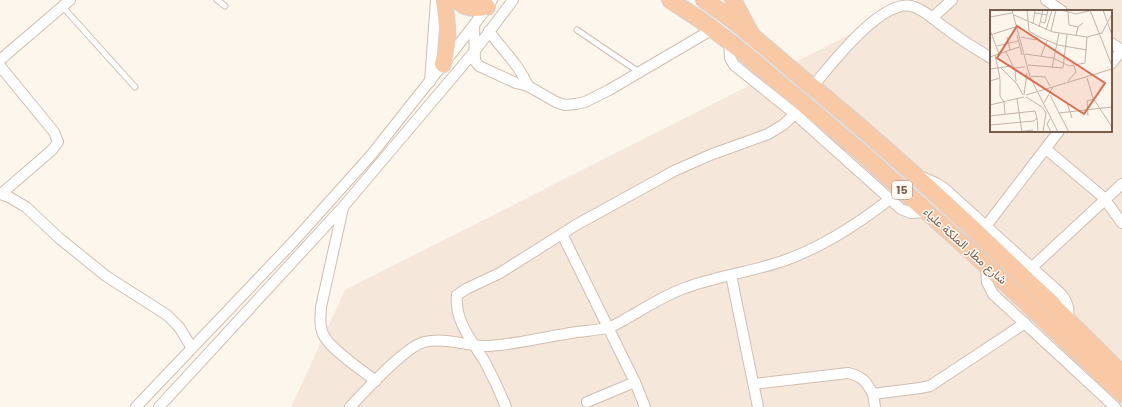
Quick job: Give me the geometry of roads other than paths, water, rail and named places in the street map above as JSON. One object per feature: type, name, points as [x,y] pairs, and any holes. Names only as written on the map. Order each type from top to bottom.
[{"type":"highway","points":[[444,0],[448,35],[444,64]]},
{"type":"highway","points":[[458,0],[464,6],[469,8],[489,3]]},
{"type":"highway","name":"شارع مطار الملكة علياء","points":[[670,0],[729,41],[862,152],[1122,394]]},
{"type":"highway","name":"شارع مطار الملكة علياء","points":[[704,0],[753,37],[813,86],[1027,272],[1068,321],[1122,374]]},
{"type":"highway","points":[[733,0],[753,37]]},
{"type":"street","points":[[430,82],[436,0]]},
{"type":"street","points":[[159,407],[343,206],[474,52],[513,0]]},
{"type":"street","points":[[932,18],[952,0]]},
{"type":"street","points":[[1046,0],[1061,10]]},
{"type":"street","points":[[0,60],[66,3]]},
{"type":"street","points":[[136,407],[256,282],[372,154],[444,64],[489,3]]},
{"type":"street","points":[[813,86],[861,31],[892,4],[912,6],[921,10],[965,42],[990,57]]},
{"type":"street","points":[[474,25],[475,61],[482,68],[516,83],[528,86],[556,102],[565,105],[576,104],[598,96],[641,73],[713,29]]},
{"type":"street","points":[[489,32],[496,42],[511,57],[528,86]]},
{"type":"street","points":[[729,41],[730,58],[734,65],[796,114],[906,212],[927,212]]},
{"type":"street","points":[[1112,44],[1122,50],[1112,63]]},
{"type":"street","points":[[0,66],[54,132],[58,142],[52,150],[1,194],[13,199],[26,208],[58,238],[106,276],[167,315],[179,327],[192,348]]},
{"type":"street","points":[[506,407],[485,363],[464,327],[456,302],[457,295],[466,288],[500,273],[562,234],[681,168],[768,134],[783,125],[796,114]]},
{"type":"street","points":[[986,226],[1058,132]]},
{"type":"street","points":[[1046,149],[1093,188],[1105,200],[1122,223]]},
{"type":"street","points":[[913,173],[936,183],[945,189],[986,226],[1027,272],[1122,184]]},
{"type":"street","points":[[350,407],[406,353],[417,345],[425,342],[451,342],[475,346],[509,344],[608,328],[670,294],[701,282],[786,259],[804,252],[858,223],[890,199]]},
{"type":"street","points":[[343,206],[321,307],[320,322],[325,339],[376,381]]},
{"type":"street","points":[[562,234],[635,382],[645,407]]},
{"type":"street","points":[[986,266],[987,282],[998,298],[1115,407]]},
{"type":"street","points":[[731,275],[758,407]]},
{"type":"street","points":[[872,394],[930,386],[1025,323]]},
{"type":"street","points":[[754,384],[848,373],[861,377],[867,383],[872,394],[875,407]]},
{"type":"street","points":[[587,402],[635,382]]},
{"type":"lane","points":[[217,0],[225,6]]},
{"type":"lane","points":[[66,3],[135,87]]},
{"type":"lane","points":[[577,30],[641,73]]}]
